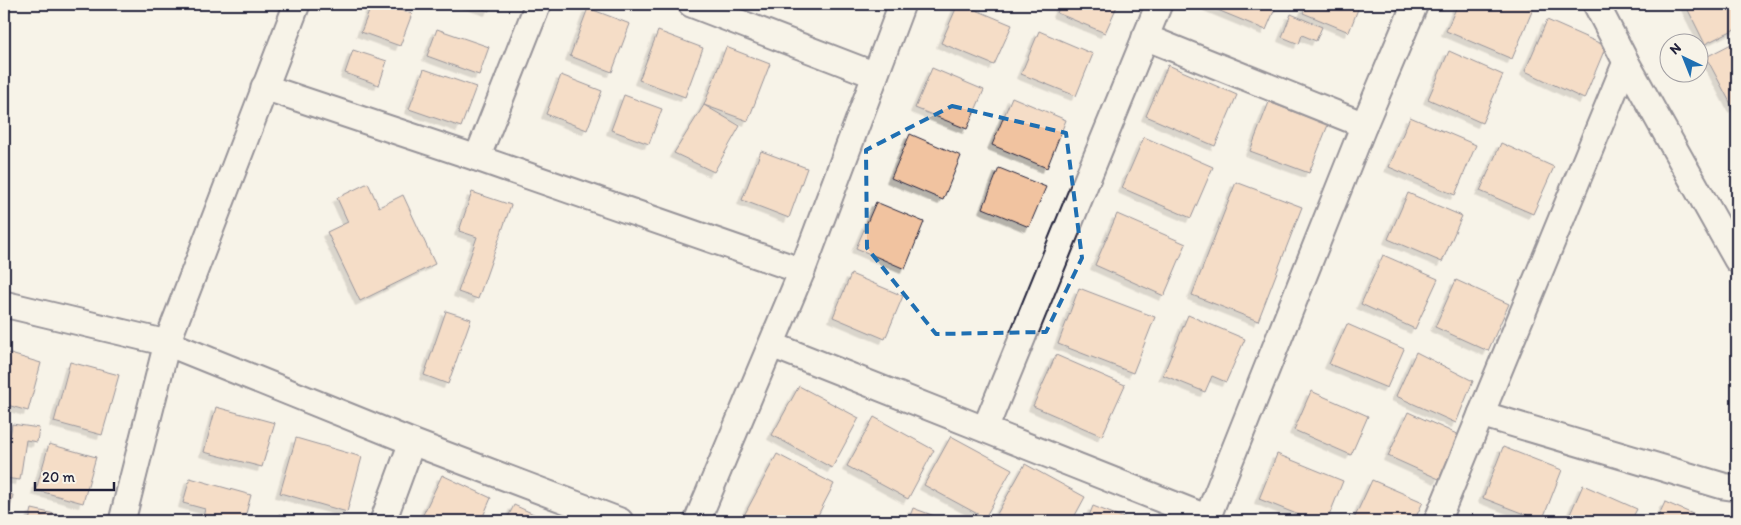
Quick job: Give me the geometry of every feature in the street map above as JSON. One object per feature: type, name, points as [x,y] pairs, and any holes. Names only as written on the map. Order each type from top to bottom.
[{"type":"street","points":[[122,521],[167,343],[297,4]]},
{"type":"street","points":[[477,158],[538,4]]},
{"type":"street","points":[[691,4],[875,75]]},
{"type":"street","points":[[697,521],[802,271],[902,4]]},
{"type":"street","points":[[985,429],[1159,4]]},
{"type":"street","points":[[772,345],[1207,519],[1364,124],[1415,4]]},
{"type":"street","points":[[1596,4],[1626,62],[1737,260]]},
{"type":"street","points":[[1145,37],[1364,124]]},
{"type":"street","points":[[1437,521],[1626,62]]},
{"type":"street","points":[[264,88],[477,158],[802,271]]},
{"type":"street","points":[[4,304],[167,343],[412,442],[620,521]]},
{"type":"street","points":[[1481,414],[1723,486],[1737,488]]},
{"type":"street","points":[[383,521],[412,442]]},
{"type":"highlighted area","points":[[952,106],[1066,133],[1082,258],[1046,332],[936,334],[867,248],[866,150]]},
{"type":"building","points":[[372,4],[382,4],[412,14],[400,46],[361,32]]},
{"type":"building","points":[[468,4],[492,4],[489,11]]},
{"type":"building","points":[[958,4],[1012,25],[994,65],[941,43]]},
{"type":"building","points":[[1061,4],[1118,4],[1105,33],[1057,13]]},
{"type":"building","points":[[1209,4],[1277,4],[1266,30],[1208,6]]},
{"type":"building","points":[[1307,4],[1360,4],[1349,32],[1303,13]]},
{"type":"building","points":[[1458,4],[1520,4],[1533,9],[1512,59],[1446,31]]},
{"type":"building","points":[[1685,4],[1737,4],[1737,28],[1708,42],[1708,32],[1699,32]]},
{"type":"building","points":[[588,8],[630,24],[612,72],[570,56]]},
{"type":"building","points":[[1291,14],[1322,27],[1316,41],[1302,35],[1299,44],[1282,37]]},
{"type":"building","points":[[1547,20],[1606,46],[1584,99],[1525,71]]},
{"type":"building","points":[[437,29],[489,47],[479,75],[427,56]]},
{"type":"building","points":[[658,31],[703,48],[685,97],[639,80]]},
{"type":"building","points":[[1039,31],[1093,54],[1076,96],[1021,74]]},
{"type":"building","points":[[1737,41],[1737,105],[1733,108],[1708,61],[1708,56]]},
{"type":"building","points":[[726,47],[770,64],[748,121],[704,105]]},
{"type":"building","points":[[353,50],[387,61],[379,85],[345,73]]},
{"type":"building","points":[[1449,51],[1503,75],[1482,123],[1428,99]]},
{"type":"building","points":[[1168,65],[1237,95],[1215,146],[1146,116]]},
{"type":"building","points":[[932,68],[984,90],[967,129],[915,108]]},
{"type":"building","points":[[424,69],[476,87],[461,127],[409,109]]},
{"type":"building","points":[[561,75],[602,91],[587,130],[546,114]]},
{"type":"building","points":[[624,95],[662,109],[649,144],[611,130]]},
{"type":"building","points":[[1012,97],[1066,120],[1047,168],[992,145]]},
{"type":"building","points":[[1269,102],[1328,125],[1309,173],[1250,151]]},
{"type":"building","points":[[704,105],[740,126],[714,172],[674,153]]},
{"type":"building","points":[[1410,117],[1476,145],[1455,195],[1389,167]]},
{"type":"building","points":[[910,134],[961,156],[943,200],[891,178]]},
{"type":"building","points":[[1144,137],[1213,167],[1191,218],[1122,188]]},
{"type":"building","points":[[1501,143],[1554,167],[1533,214],[1480,191]]},
{"type":"building","points":[[761,151],[807,168],[789,218],[742,200]]},
{"type":"building","points":[[999,168],[1046,187],[1029,227],[983,208]]},
{"type":"building","points":[[1236,182],[1302,207],[1258,321],[1192,295]]},
{"type":"building","points":[[368,183],[379,207],[403,195],[435,264],[360,301],[327,232],[348,222],[337,198]]},
{"type":"building","points":[[472,192],[511,205],[478,299],[458,292],[477,237],[459,231]]},
{"type":"building","points":[[1408,193],[1462,216],[1442,262],[1388,239]]},
{"type":"building","points":[[876,202],[924,222],[905,269],[856,248]]},
{"type":"building","points":[[1117,214],[1186,244],[1164,296],[1095,265]]},
{"type":"building","points":[[1383,255],[1438,279],[1415,329],[1361,304]]},
{"type":"building","points":[[851,274],[903,296],[885,339],[833,317]]},
{"type":"building","points":[[1456,280],[1509,304],[1488,351],[1435,327]]},
{"type":"building","points":[[1079,288],[1155,317],[1133,373],[1058,344]]},
{"type":"building","points":[[446,311],[471,319],[448,384],[424,375]]},
{"type":"building","points":[[1188,315],[1245,339],[1226,382],[1212,376],[1205,392],[1163,375]]},
{"type":"building","points":[[1347,324],[1404,349],[1387,388],[1329,364]]},
{"type":"building","points":[[4,352],[41,363],[28,411],[4,404]]},
{"type":"building","points":[[1416,352],[1473,381],[1456,423],[1396,396]]},
{"type":"building","points":[[1056,355],[1125,385],[1102,436],[1033,406]]},
{"type":"building","points":[[70,362],[119,375],[102,435],[54,422]]},
{"type":"building","points":[[799,386],[859,418],[832,468],[772,435]]},
{"type":"building","points":[[1311,391],[1368,416],[1351,455],[1294,430]]},
{"type":"building","points":[[216,407],[275,423],[262,467],[204,452]]},
{"type":"building","points":[[1408,412],[1459,435],[1439,479],[1388,456]]},
{"type":"building","points":[[874,417],[934,450],[908,499],[847,466]]},
{"type":"building","points":[[12,424],[39,428],[37,442],[26,440],[20,480],[4,478],[4,436],[10,437]]},
{"type":"building","points":[[951,436],[1012,469],[985,518],[924,485]]},
{"type":"building","points":[[296,438],[362,457],[347,512],[280,493]]},
{"type":"building","points":[[49,444],[96,457],[83,503],[36,490]]},
{"type":"building","points":[[1503,447],[1562,470],[1542,521],[1483,498]]},
{"type":"building","points":[[777,454],[834,484],[815,521],[741,521]]},
{"type":"building","points":[[1277,454],[1343,481],[1327,521],[1314,521],[1259,499]]},
{"type":"building","points":[[1025,464],[1085,497],[1072,521],[1011,521],[997,514]]},
{"type":"building","points":[[442,475],[491,498],[481,521],[420,521]]},
{"type":"building","points":[[190,478],[251,495],[244,521],[202,521],[205,509],[183,503]]},
{"type":"building","points":[[1372,480],[1423,502],[1414,521],[1353,521]]},
{"type":"building","points":[[1583,485],[1637,509],[1631,521],[1567,521]]},
{"type":"building","points":[[4,492],[13,495],[7,521],[4,521]]},
{"type":"building","points":[[1665,502],[1709,521],[1656,521]]},
{"type":"building","points":[[514,505],[549,521],[506,521]]},
{"type":"building","points":[[1093,506],[1132,521],[1087,521]]},
{"type":"building","points":[[913,508],[948,521],[908,521]]},
{"type":"building","points":[[32,509],[68,517],[67,521],[29,521]]},
{"type":"building","points":[[279,514],[299,521],[276,521]]}]
